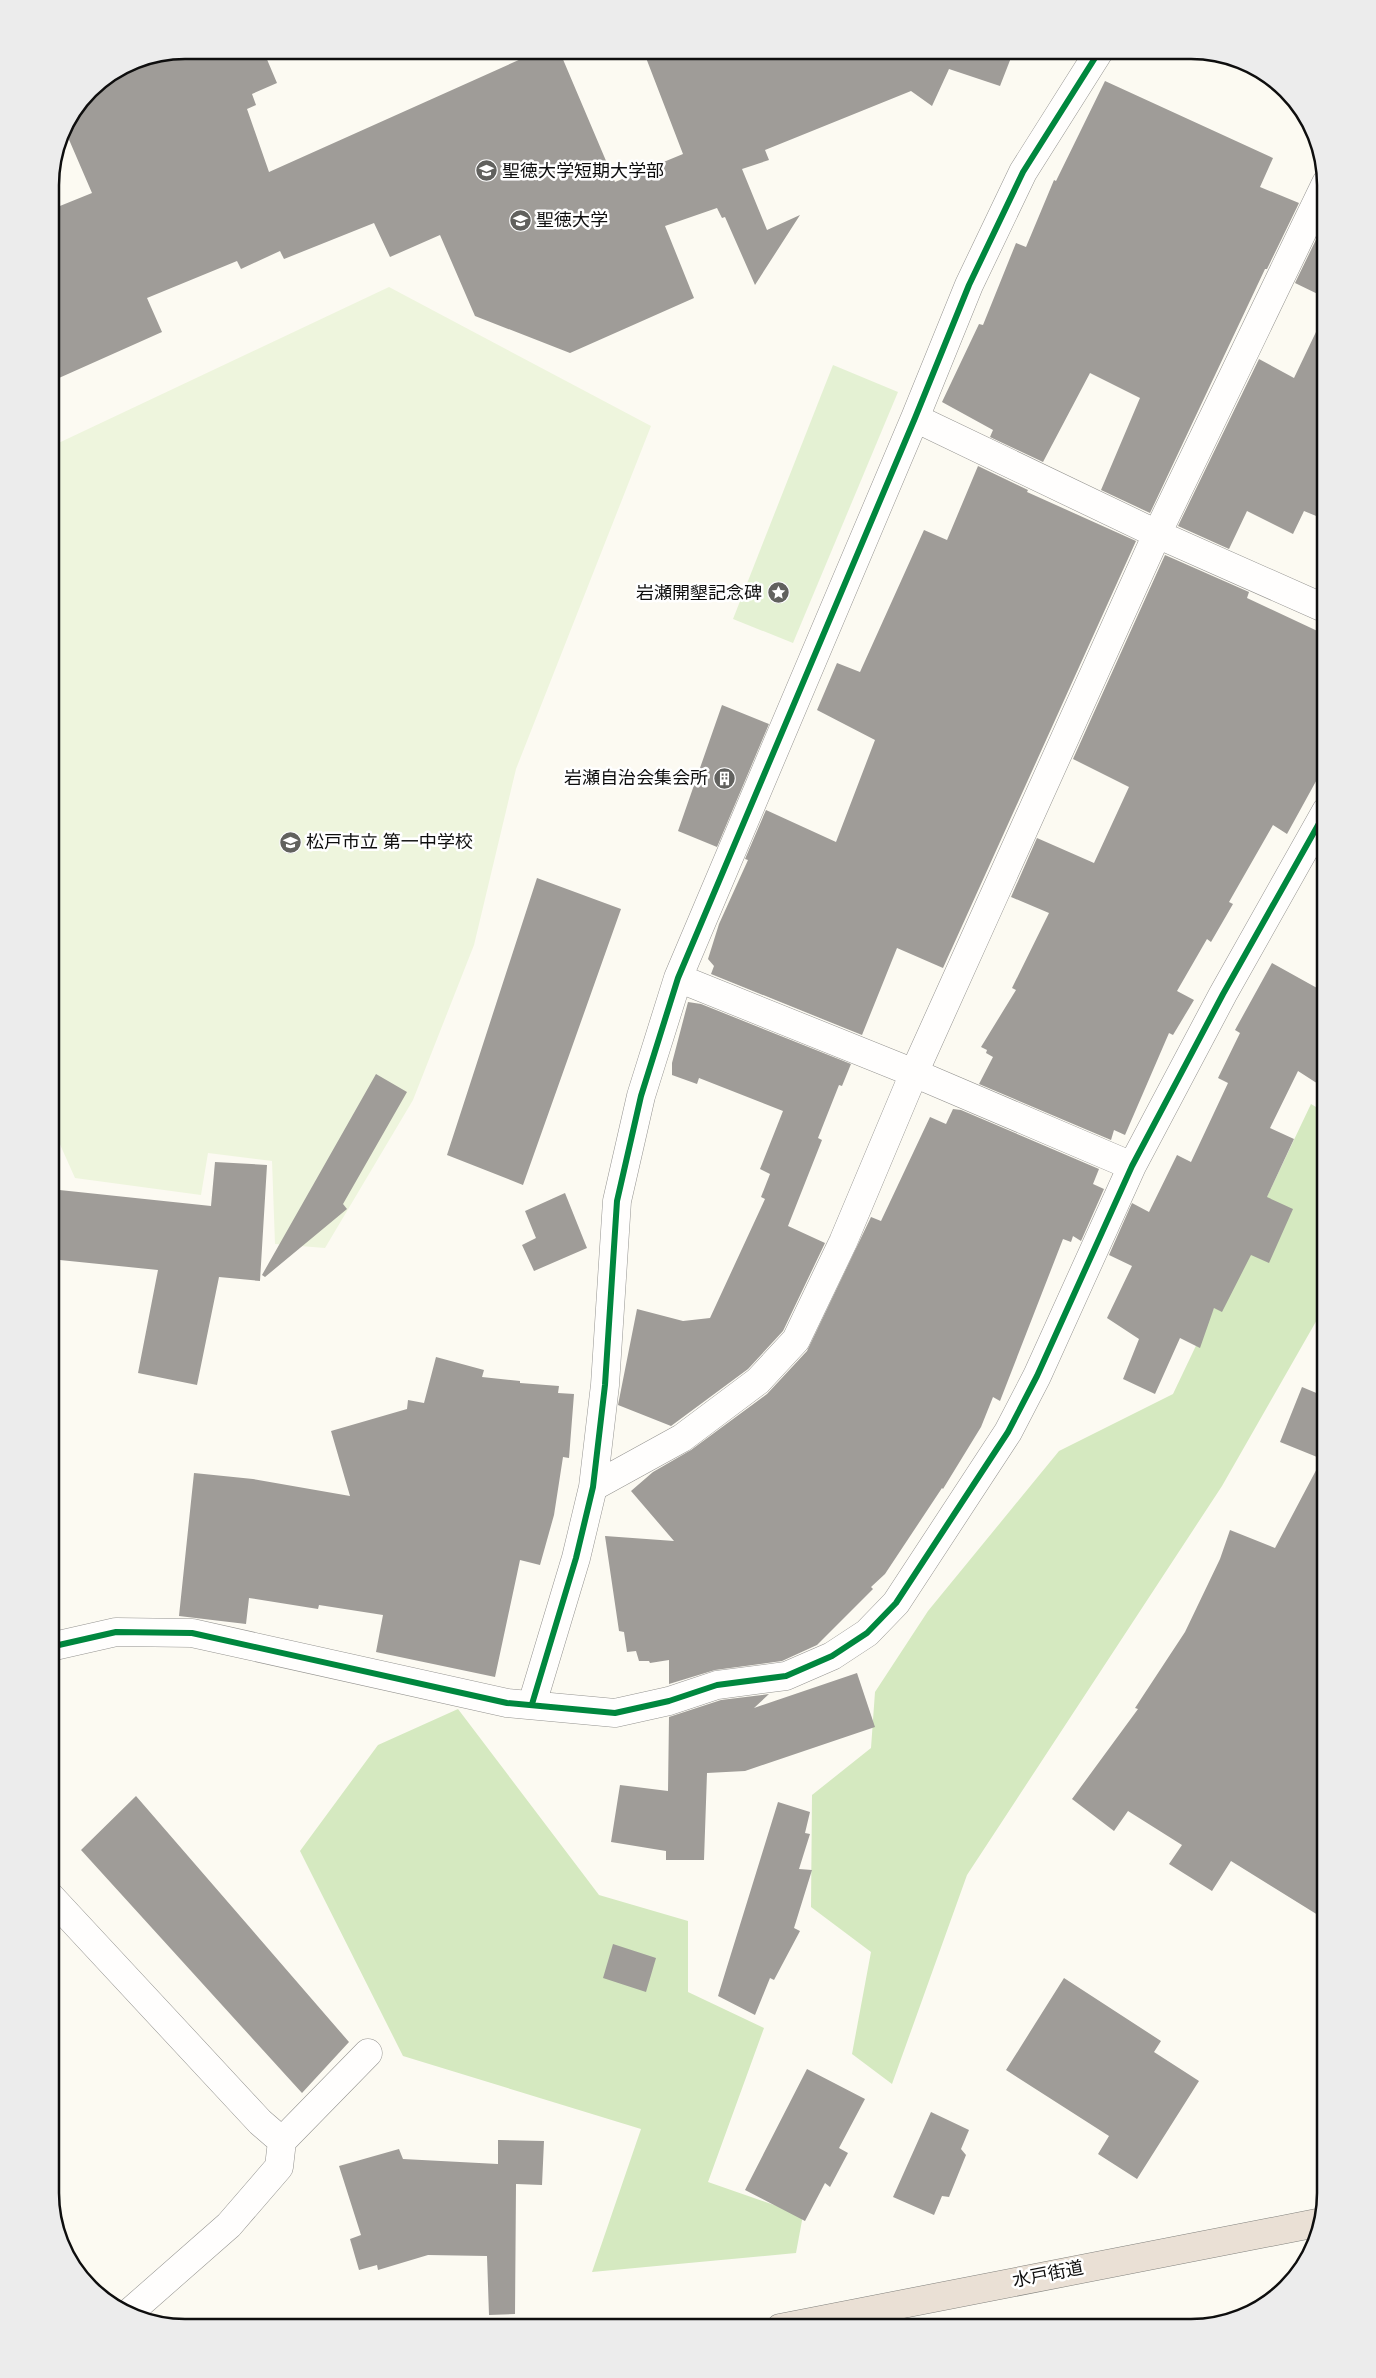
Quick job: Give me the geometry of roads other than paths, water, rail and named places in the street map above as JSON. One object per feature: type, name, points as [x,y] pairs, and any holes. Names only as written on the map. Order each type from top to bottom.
[{"type":"highway","name":"水戸街道","points":[[826,2319],[1313,2224]]},
{"type":"street","points":[[532,1704],[576,1558],[593,1487],[605,1385],[617,1201],[641,1096],[678,978],[915,418],[969,285],[1023,172],[1094,59]]},
{"type":"street","points":[[593,1487],[682,1438],[758,1381],[796,1340],[843,1242],[914,1072],[1157,534],[1317,203]]},
{"type":"street","points":[[915,418],[1157,534],[1317,605]]},
{"type":"street","points":[[59,1645],[116,1632],[192,1633],[506,1703],[615,1712],[670,1701],[717,1685],[786,1676],[832,1656],[867,1633],[896,1603],[1008,1432],[1037,1376],[1132,1166],[1223,994],[1317,828]]},
{"type":"street","points":[[678,978],[914,1072],[1132,1166]]},
{"type":"street","points":[[59,1906],[260,2122],[282,2141]]},
{"type":"street","points":[[134,2308],[229,2225],[279,2167],[282,2141],[368,2053]]},
{"type":"place","name":"聖徳大学短期大学部","points":[[486,171]]},
{"type":"place","name":"聖徳大学","points":[[520,220]]},
{"type":"place","name":"岩瀬開墾記念碑","points":[[778,593]]},
{"type":"place","name":"岩瀬自治会集会所","points":[[724,778]]},
{"type":"place","name":"松戸市立 第一中学校","points":[[290,842]]}]
